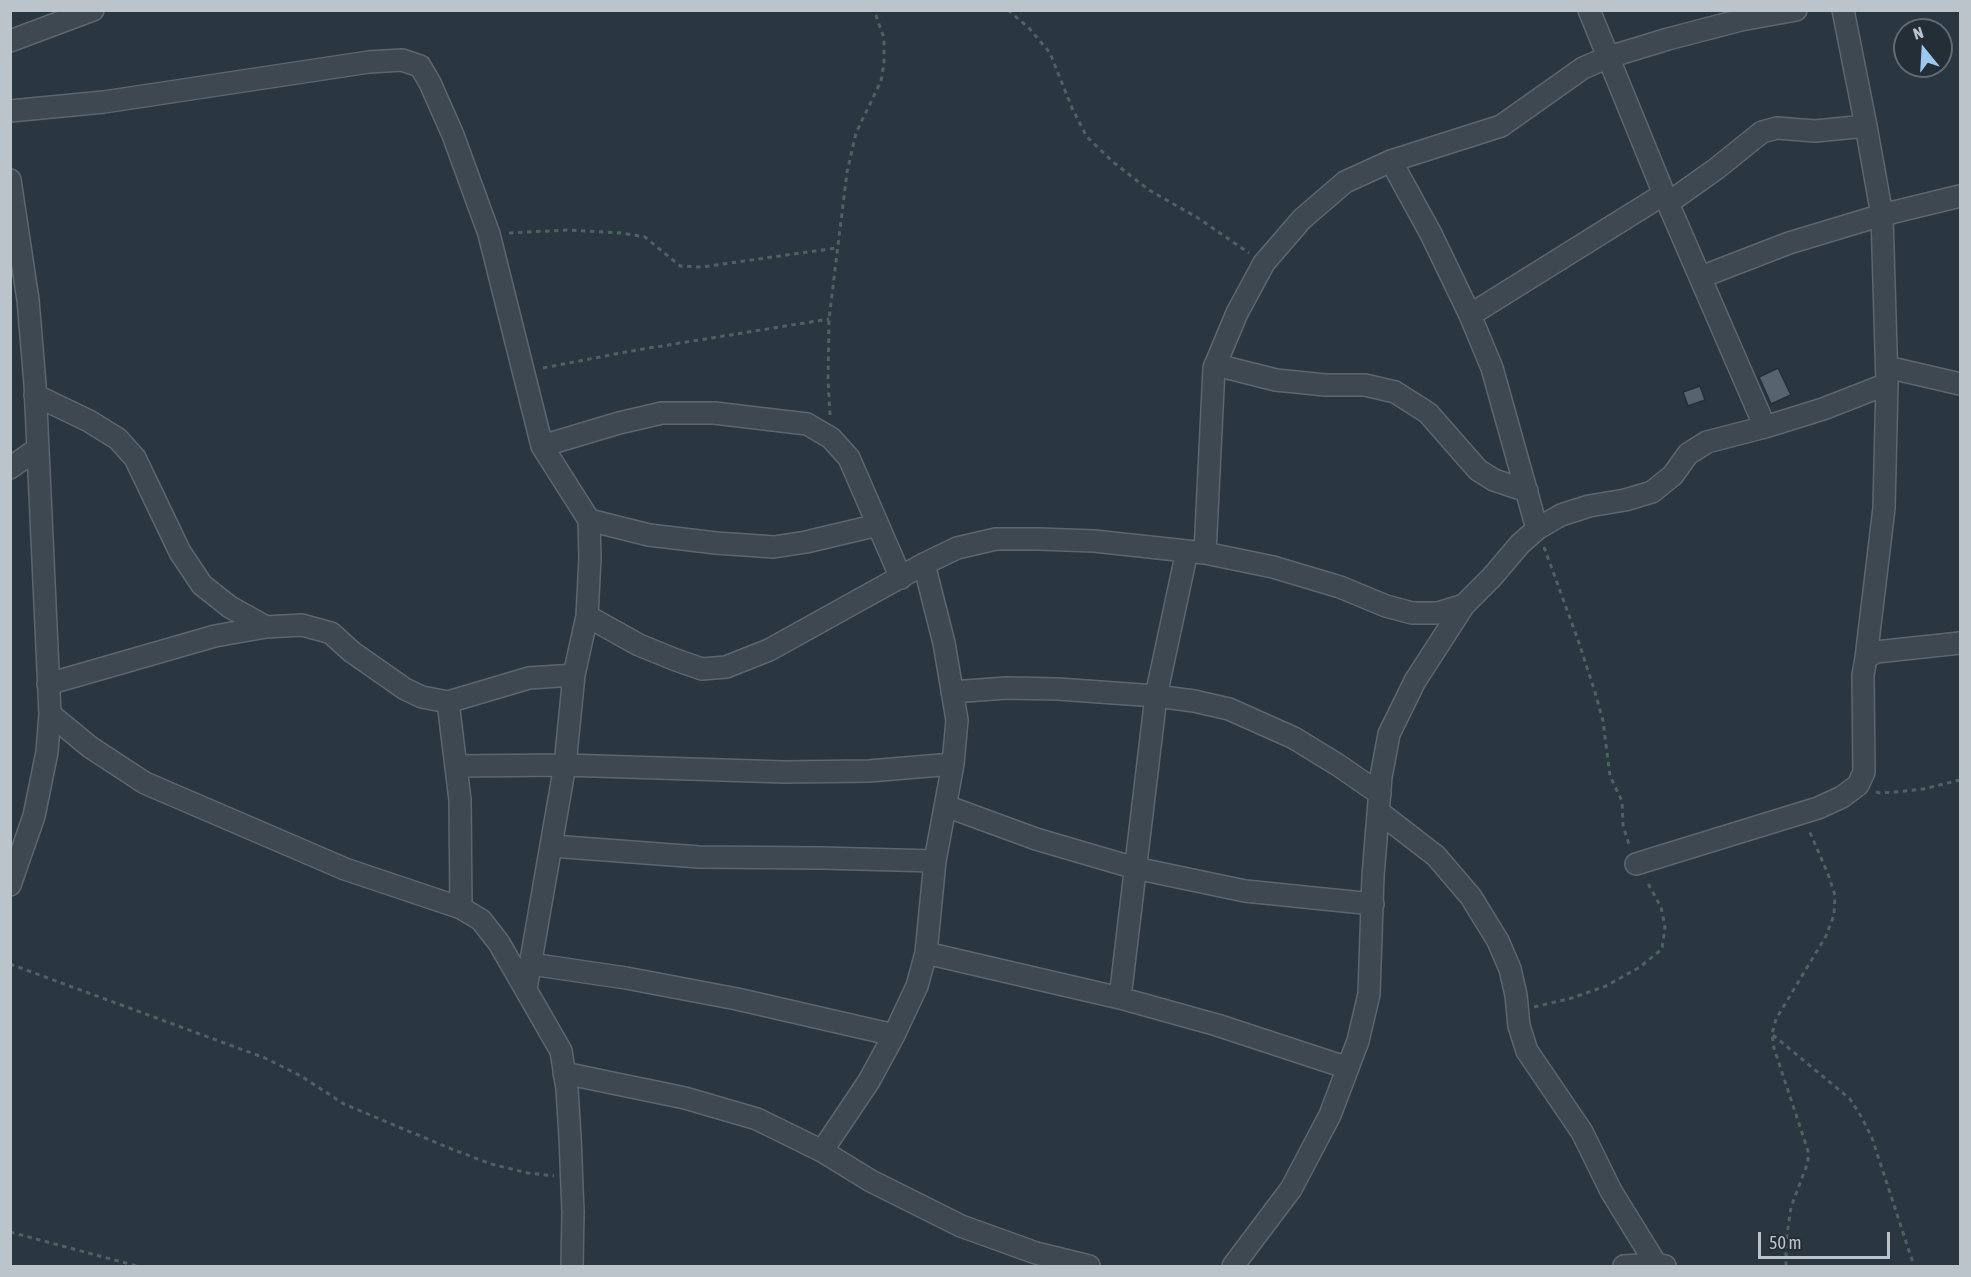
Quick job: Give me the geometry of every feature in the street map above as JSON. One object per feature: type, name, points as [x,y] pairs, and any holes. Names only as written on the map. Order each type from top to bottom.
[{"type":"street","points":[[10,41],[93,10]]},
{"type":"street","points":[[1589,10],[1666,198],[1766,427]]},
{"type":"street","points":[[1120,998],[1156,696],[1196,552],[1214,368],[1237,313],[1264,263],[1302,219],[1345,182],[1391,161],[1501,126],[1583,68],[1609,57],[1668,39],[1741,20],[1796,10]]},
{"type":"street","points":[[1636,864],[1818,808],[1842,797],[1858,784],[1864,772],[1863,675],[1884,508],[1887,376],[1881,215],[1843,10]]},
{"type":"street","points":[[10,111],[104,102],[369,62],[402,60],[420,66],[453,135],[489,234],[542,446],[589,520],[587,616],[574,675],[565,765],[526,989]]},
{"type":"street","points":[[1470,315],[1716,169],[1762,132],[1777,128],[1815,131],[1866,126]]},
{"type":"street","points":[[1391,161],[1431,234],[1470,315],[1492,368],[1537,529]]},
{"type":"street","points":[[10,180],[28,300],[35,395],[50,714],[47,752],[34,816],[10,885]]},
{"type":"street","points":[[1701,276],[1789,243],[1881,215],[1960,196]]},
{"type":"street","points":[[1216,365],[1276,380],[1326,385],[1365,385],[1395,392],[1428,412],[1478,470],[1494,480],[1527,491]]},
{"type":"street","points":[[1233,1266],[1291,1189],[1330,1115],[1358,1041],[1370,994],[1373,876],[1381,777],[1389,734],[1414,681],[1464,605],[1520,544],[1537,529],[1561,515],[1589,506],[1625,500],[1652,492],[1673,475],[1688,454],[1707,442],[1823,409],[1887,376],[1960,384]]},
{"type":"street","points":[[35,395],[118,439],[135,458],[180,552],[202,585],[230,607],[266,627]]},
{"type":"street","points":[[542,446],[662,413],[714,413],[807,424],[831,438],[849,458],[901,578]]},
{"type":"street","points":[[10,468],[37,449]]},
{"type":"street","points":[[589,520],[649,535],[774,547],[878,525]]},
{"type":"street","points":[[587,616],[639,645],[676,660],[702,669],[726,667],[768,650],[957,548],[996,539],[1094,541],[1196,552],[1273,567],[1340,587],[1386,606],[1412,613],[1438,614],[1464,605]]},
{"type":"street","points":[[822,1151],[869,1080],[894,1035],[917,986],[927,953],[935,861],[953,764],[957,720],[944,643],[924,564]]},
{"type":"street","points":[[48,684],[215,636],[266,627],[302,625],[331,633],[352,652],[405,689],[422,697],[448,702],[529,678],[574,675]]},
{"type":"street","points":[[1866,658],[1876,652],[1960,643]]},
{"type":"street","points":[[952,692],[1006,688],[1058,689],[1194,701],[1229,709],[1294,738],[1338,765],[1436,856],[1472,897],[1498,941],[1510,969],[1516,995],[1519,1026],[1527,1051],[1582,1132],[1611,1191],[1660,1265]]},
{"type":"street","points":[[448,702],[460,800],[461,908]]},
{"type":"street","points":[[50,714],[90,747],[145,783],[345,869],[461,908],[481,920],[499,943],[561,1051],[572,1179],[572,1266]]},
{"type":"street","points":[[456,766],[565,765],[784,772],[869,771],[953,764]]},
{"type":"street","points":[[946,806],[1036,839],[1135,868],[1245,891],[1373,904]]},
{"type":"street","points":[[552,846],[699,857],[935,861]]},
{"type":"street","points":[[927,953],[1120,998],[1216,1025],[1348,1068]]},
{"type":"street","points":[[531,964],[626,978],[737,999],[894,1035]]},
{"type":"street","points":[[564,1072],[685,1098],[757,1119],[822,1151],[871,1181],[961,1226],[1036,1253],[1089,1266]]},
{"type":"street","points":[[1624,1266],[1660,1265]]},
{"type":"path","points":[[831,438],[828,379],[829,319],[836,248],[847,172],[856,132],[881,81],[884,38],[874,10]]},
{"type":"path","points":[[1008,10],[1029,28],[1050,53],[1072,108],[1087,137],[1113,162],[1149,190],[1198,218],[1264,263]]},
{"type":"path","points":[[489,234],[567,230],[621,232],[645,237],[680,266],[702,267],[836,248]]},
{"type":"path","points":[[523,372],[631,351],[829,319]]},
{"type":"path","points":[[1518,1011],[1572,998],[1606,986],[1640,967],[1662,949],[1665,927],[1661,907],[1636,864],[1623,825],[1622,801],[1610,776],[1603,721],[1595,692],[1537,529]]},
{"type":"path","points":[[1858,784],[1880,793],[1923,789],[1960,780]]},
{"type":"path","points":[[1786,1266],[1786,1242],[1791,1206],[1808,1162],[1808,1151],[1774,1048],[1772,1034],[1776,1019],[1826,936],[1834,915],[1835,894],[1815,842],[1800,813]]},
{"type":"path","points":[[10,964],[265,1058],[301,1076],[344,1104],[480,1160],[528,1173],[572,1179]]},
{"type":"path","points":[[1772,1034],[1850,1099],[1863,1118],[1872,1138],[1914,1266]]},
{"type":"path","points":[[10,1232],[137,1266]]},
{"type":"building","points":[[1778,368],[1791,395],[1771,404],[1759,377]]},
{"type":"building","points":[[1700,386],[1705,400],[1688,406],[1683,392]]}]
